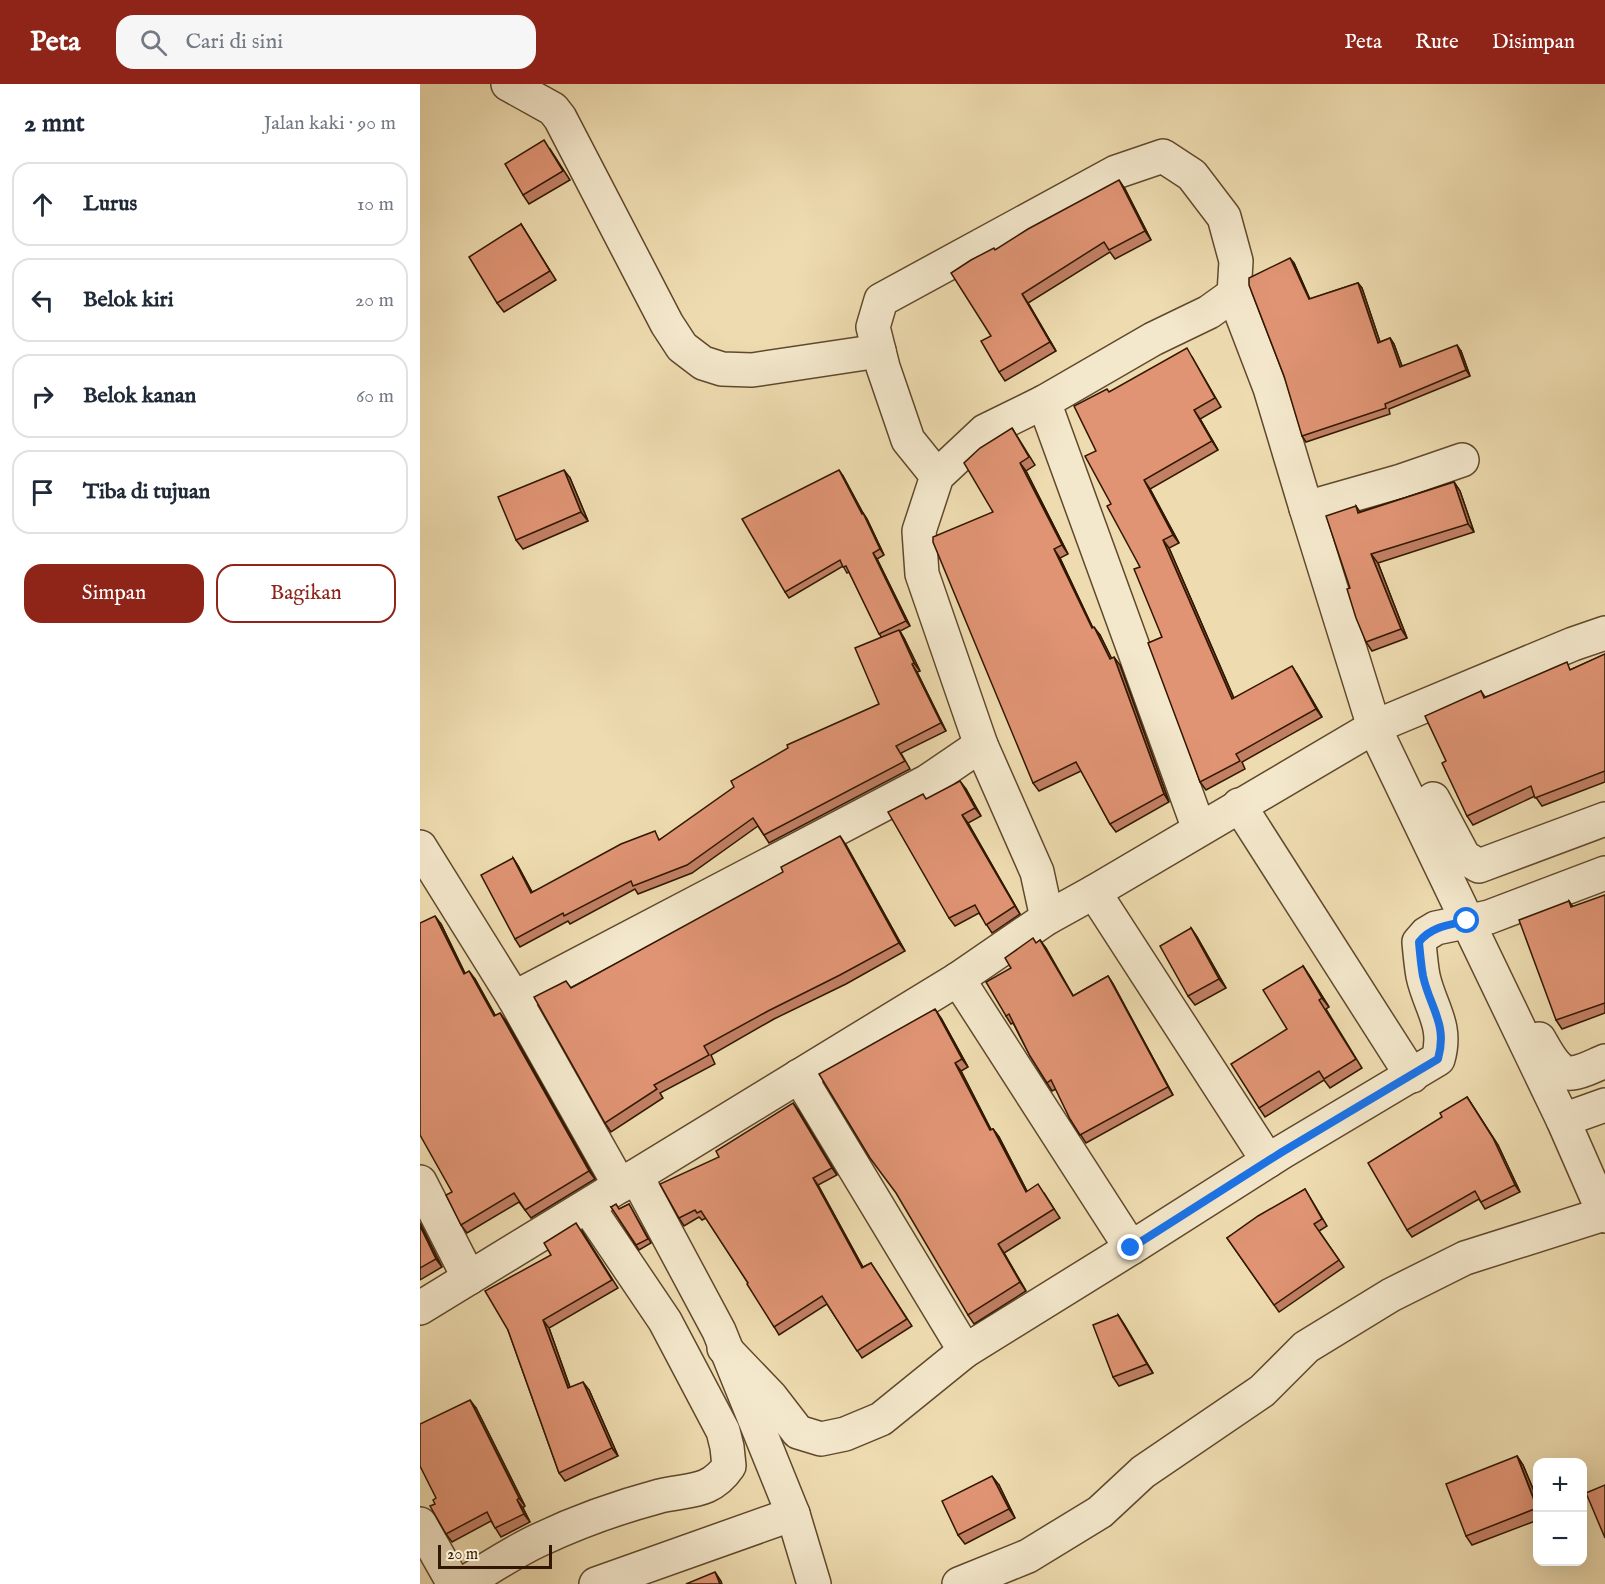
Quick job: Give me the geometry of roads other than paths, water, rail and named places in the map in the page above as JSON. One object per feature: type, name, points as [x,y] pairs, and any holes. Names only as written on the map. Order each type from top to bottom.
[{"type":"street","points":[[508,84],[554,109],[667,324],[682,347],[703,363],[722,369],[752,370],[879,351]]},
{"type":"street","points":[[937,476],[908,440],[883,367],[873,327],[881,300],[1116,172],[1163,156],[1192,175],[1224,217],[1236,261],[1234,294],[1270,388],[1306,508],[1384,723],[1478,919],[1540,1040],[1556,1064],[1565,1072],[1572,1073],[1605,1061]]},
{"type":"street","points":[[1047,918],[1037,872],[981,745],[922,574],[919,531],[937,476],[985,431],[1044,402],[1153,339],[1209,312],[1234,294]]},
{"type":"street","points":[[1044,402],[1199,830]]},
{"type":"street","points":[[1306,508],[1401,481],[1462,460]]},
{"type":"street","points":[[420,1308],[958,979],[1047,918],[1384,723],[1573,644],[1605,633]]},
{"type":"street","points":[[1384,723],[1464,857],[1479,866],[1605,819]]},
{"type":"street","points":[[514,998],[928,781],[981,745]]},
{"type":"street","points":[[1239,806],[1412,1076]]},
{"type":"street","points":[[420,847],[719,1331],[793,1514],[814,1584]]},
{"type":"street","points":[[724,1348],[771,1397],[798,1432],[821,1439],[845,1434],[881,1419],[965,1351],[1268,1161],[1438,1059],[1443,1043],[1441,1025],[1423,977],[1419,942],[1426,934],[1436,928],[1478,919],[1605,873]]},
{"type":"street","points":[[1094,892],[1268,1161]]},
{"type":"street","points":[[959,1584],[1028,1556],[1100,1512],[1143,1472],[1262,1391],[1306,1347],[1391,1295],[1465,1258],[1605,1215],[1478,919]]},
{"type":"street","points":[[958,979],[1131,1248]]},
{"type":"street","points":[[799,1076],[965,1351]]},
{"type":"street","points":[[1563,1120],[1605,1105]]},
{"type":"street","points":[[420,1182],[469,1278]]},
{"type":"street","points":[[463,1584],[537,1540],[661,1496],[702,1489],[715,1483],[729,1466],[723,1431],[665,1321],[588,1207]]},
{"type":"street","points":[[596,1584],[793,1514]]},
{"type":"street","points":[[420,1524],[454,1584]]}]
